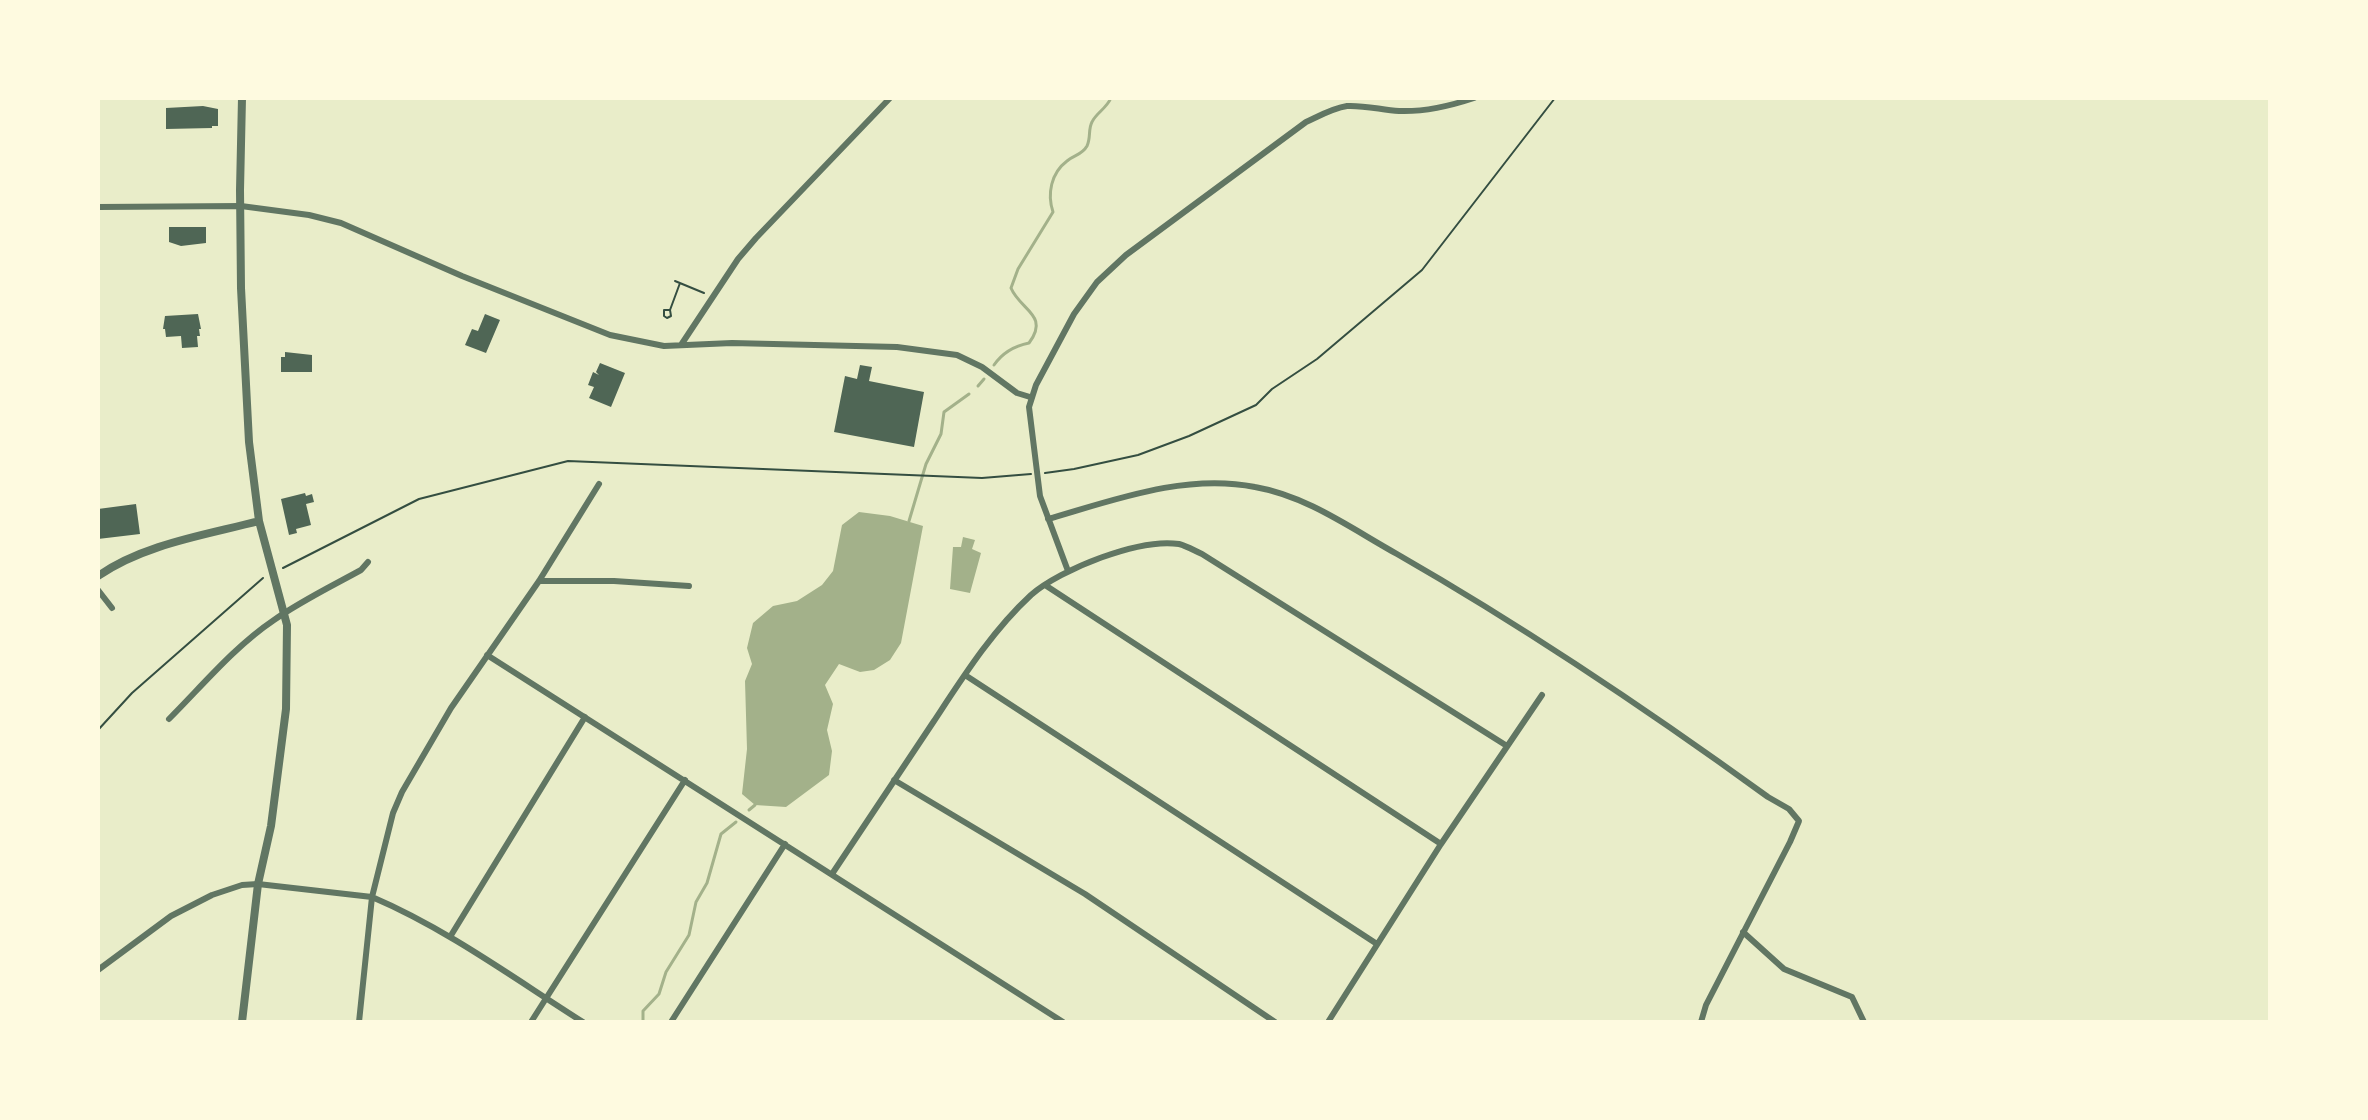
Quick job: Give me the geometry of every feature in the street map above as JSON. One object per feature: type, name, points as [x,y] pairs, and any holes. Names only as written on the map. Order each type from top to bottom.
[{"type":"street","points":[[242,98],[243,354],[249,442],[259,521],[287,625],[286,709],[271,826],[258,884],[242,1022]]},
{"type":"street","points":[[681,345],[756,238],[890,98]]},
{"type":"street","points":[[1068,571],[1041,502],[1030,397],[1074,314],[1097,282],[1126,255],[1306,122],[1348,106],[1421,110],[1474,98]]},
{"type":"street","points":[[98,207],[241,206],[299,213],[341,223],[462,276],[610,335],[664,346],[732,343],[897,347],[957,355],[982,367],[1017,393],[1030,397]]},
{"type":"street","points":[[1048,519],[1145,491],[1205,483],[1254,486],[1281,493],[1315,507],[1413,563],[1585,668],[1789,809],[1799,821],[1706,1005],[1701,1022]]},
{"type":"street","points":[[359,1022],[372,897],[393,813],[402,792],[451,708],[539,581],[599,484]]},
{"type":"street","points":[[98,576],[123,561],[166,545],[259,521]]},
{"type":"street","points":[[832,874],[965,675],[1011,615],[1045,585],[1068,571],[1093,560],[1134,549],[1180,544],[1202,554],[1507,746]]},
{"type":"street","points":[[169,719],[236,651],[284,614],[361,570],[368,562]]},
{"type":"street","points":[[539,581],[614,581],[689,586]]},
{"type":"street","points":[[1045,585],[1441,844]]},
{"type":"street","points":[[98,590],[112,608]]},
{"type":"street","points":[[487,655],[1063,1022]]},
{"type":"street","points":[[965,675],[1377,944]]},
{"type":"street","points":[[1328,1022],[1441,844],[1542,695]]},
{"type":"street","points":[[450,937],[585,717]]},
{"type":"street","points":[[531,1022],[685,780]]},
{"type":"street","points":[[894,780],[1085,894],[1275,1022]]},
{"type":"street","points":[[671,1022],[785,844]]},
{"type":"street","points":[[98,970],[184,909],[228,889],[258,884],[372,897],[450,937],[583,1022]]},
{"type":"street","points":[[1743,932],[1784,969],[1852,997],[1864,1022]]},
{"type":"path","points":[[98,730],[132,693],[247,589],[273,572],[419,499],[568,461],[982,478],[1074,469],[1138,455],[1189,436],[1256,405],[1272,389],[1317,359],[1422,270],[1555,98]]},
{"type":"path","points":[[675,281],[712,297]]},
{"type":"path","points":[[670,310],[680,283]]},
{"type":"shaded area","points":[[859,512],[890,516],[923,526],[901,643],[890,660],[874,670],[860,672],[839,664],[825,685],[833,704],[827,730],[832,751],[829,775],[786,807],[755,805],[742,794],[747,749],[745,681],[752,664],[747,648],[753,623],[773,606],[797,601],[822,585],[833,571],[842,525]]},
{"type":"shaded area","points":[[963,537],[975,540],[972,549],[981,553],[970,593],[950,589],[953,547],[961,547]]},
{"type":"building","points":[[203,106],[218,109],[218,126],[166,129],[166,108]]},
{"type":"building","points":[[169,227],[206,227],[206,243],[181,246],[169,242]]},
{"type":"building","points":[[198,314],[201,329],[200,336],[197,336],[198,347],[182,348],[181,336],[166,337],[163,329],[165,316]]},
{"type":"building","points":[[485,314],[500,320],[486,353],[465,345],[472,329],[478,331]]},
{"type":"building","points":[[285,352],[312,355],[312,372],[281,372],[281,357],[285,357]]},
{"type":"building","points":[[600,363],[625,373],[611,407],[589,398],[594,387],[588,385],[593,372],[599,375],[596,372]]},
{"type":"building","points":[[860,365],[872,367],[869,381],[924,392],[914,447],[834,432],[845,376],[857,379]]},
{"type":"building","points":[[305,493],[306,496],[312,494],[314,502],[306,504],[311,525],[296,529],[297,533],[289,535],[281,499]]},
{"type":"building","points":[[136,504],[140,534],[98,539],[98,509]]},
{"type":"waterway","points":[[994,365],[1009,350],[1029,343],[1035,334],[1035,319],[1011,288],[1018,269],[1053,212],[1050,198],[1057,172],[1085,149],[1092,122],[1111,98]]},
{"type":"waterway","points":[[978,386],[984,379]]},
{"type":"waterway","points":[[909,521],[926,464],[941,434],[944,412],[969,394]]},
{"type":"waterway","points":[[749,810],[755,805]]},
{"type":"waterway","points":[[643,1022],[643,1011],[659,994],[666,972],[689,935],[696,902],[707,883],[721,834],[736,822]]}]
